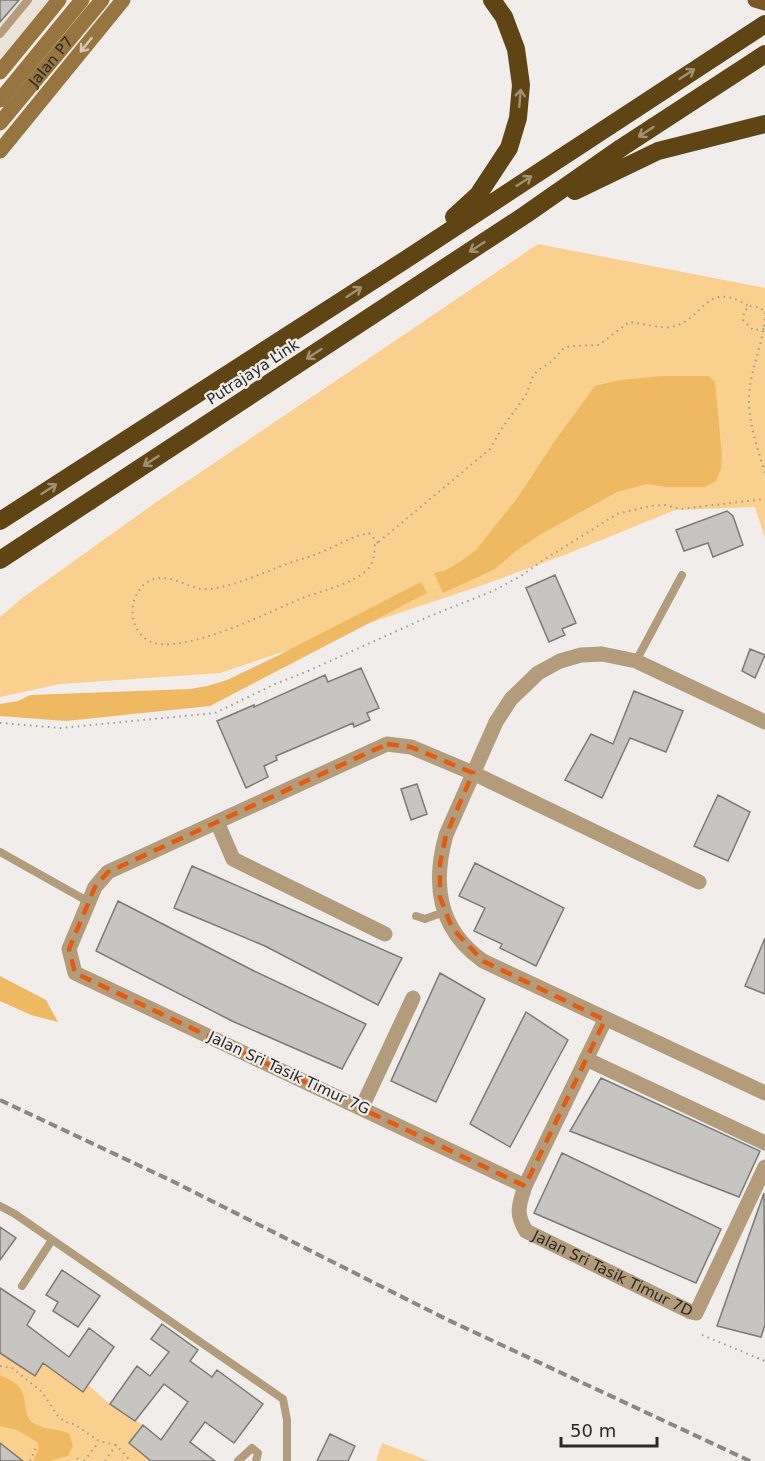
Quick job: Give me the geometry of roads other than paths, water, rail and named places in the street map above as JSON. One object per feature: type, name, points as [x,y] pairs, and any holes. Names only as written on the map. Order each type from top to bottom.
[{"type":"highway","points":[[405,260],[478,195],[509,148],[518,118],[521,85],[516,49],[504,17],[492,0]]},
{"type":"highway","points":[[405,260],[765,24]]},
{"type":"highway","points":[[525,215],[621,148],[765,54]]},
{"type":"highway","points":[[525,215],[657,151],[765,124]]},
{"type":"highway","name":"Putrajaya Link","points":[[0,560],[525,215]]},
{"type":"highway","name":"Putrajaya Link","points":[[0,521],[405,260]]},
{"type":"main road","points":[[755,0],[765,3]]},
{"type":"street","points":[[0,72],[59,0]]},
{"type":"street","name":"Jalan P7","points":[[0,100],[82,0]]},
{"type":"street","name":"Jalan P7","points":[[0,123],[102,0]]},
{"type":"street","points":[[0,151],[123,0]]},
{"type":"street","points":[[764,718],[636,661],[602,654],[580,655],[560,661],[538,673],[524,685],[496,722],[446,835],[441,851],[439,883],[444,912],[460,940],[483,961],[765,1093]]},
{"type":"street","points":[[89,902],[95,887],[108,872],[387,744],[411,747],[473,773],[699,882]]},
{"type":"street","points":[[217,822],[233,859],[385,934]]},
{"type":"street","name":"Jalan Sri Tasik Timur 7G","points":[[89,902],[69,949],[75,973],[525,1186]]},
{"type":"street","points":[[362,1107],[413,998]]},
{"type":"street","points":[[525,1186],[605,1020]]},
{"type":"street","points":[[586,1059],[765,1143]]},
{"type":"street","name":"Jalan Sri Tasik Timur 7D","points":[[525,1186],[519,1205],[519,1219],[526,1231],[696,1313],[765,1167]]},
{"type":"lane","points":[[0,34],[28,0]]},
{"type":"lane","points":[[636,661],[682,575]]},
{"type":"lane","points":[[0,852],[89,902]]},
{"type":"lane","points":[[416,916],[425,918],[444,912]]},
{"type":"lane","points":[[0,1206],[283,1399],[287,1420],[287,1461]]},
{"type":"lane","points":[[22,1286],[52,1240]]},
{"type":"lane","points":[[238,1461],[252,1448],[258,1453],[256,1461]]},
{"type":"railway","points":[[0,1100],[172,1181],[446,1319],[750,1461]]}]
